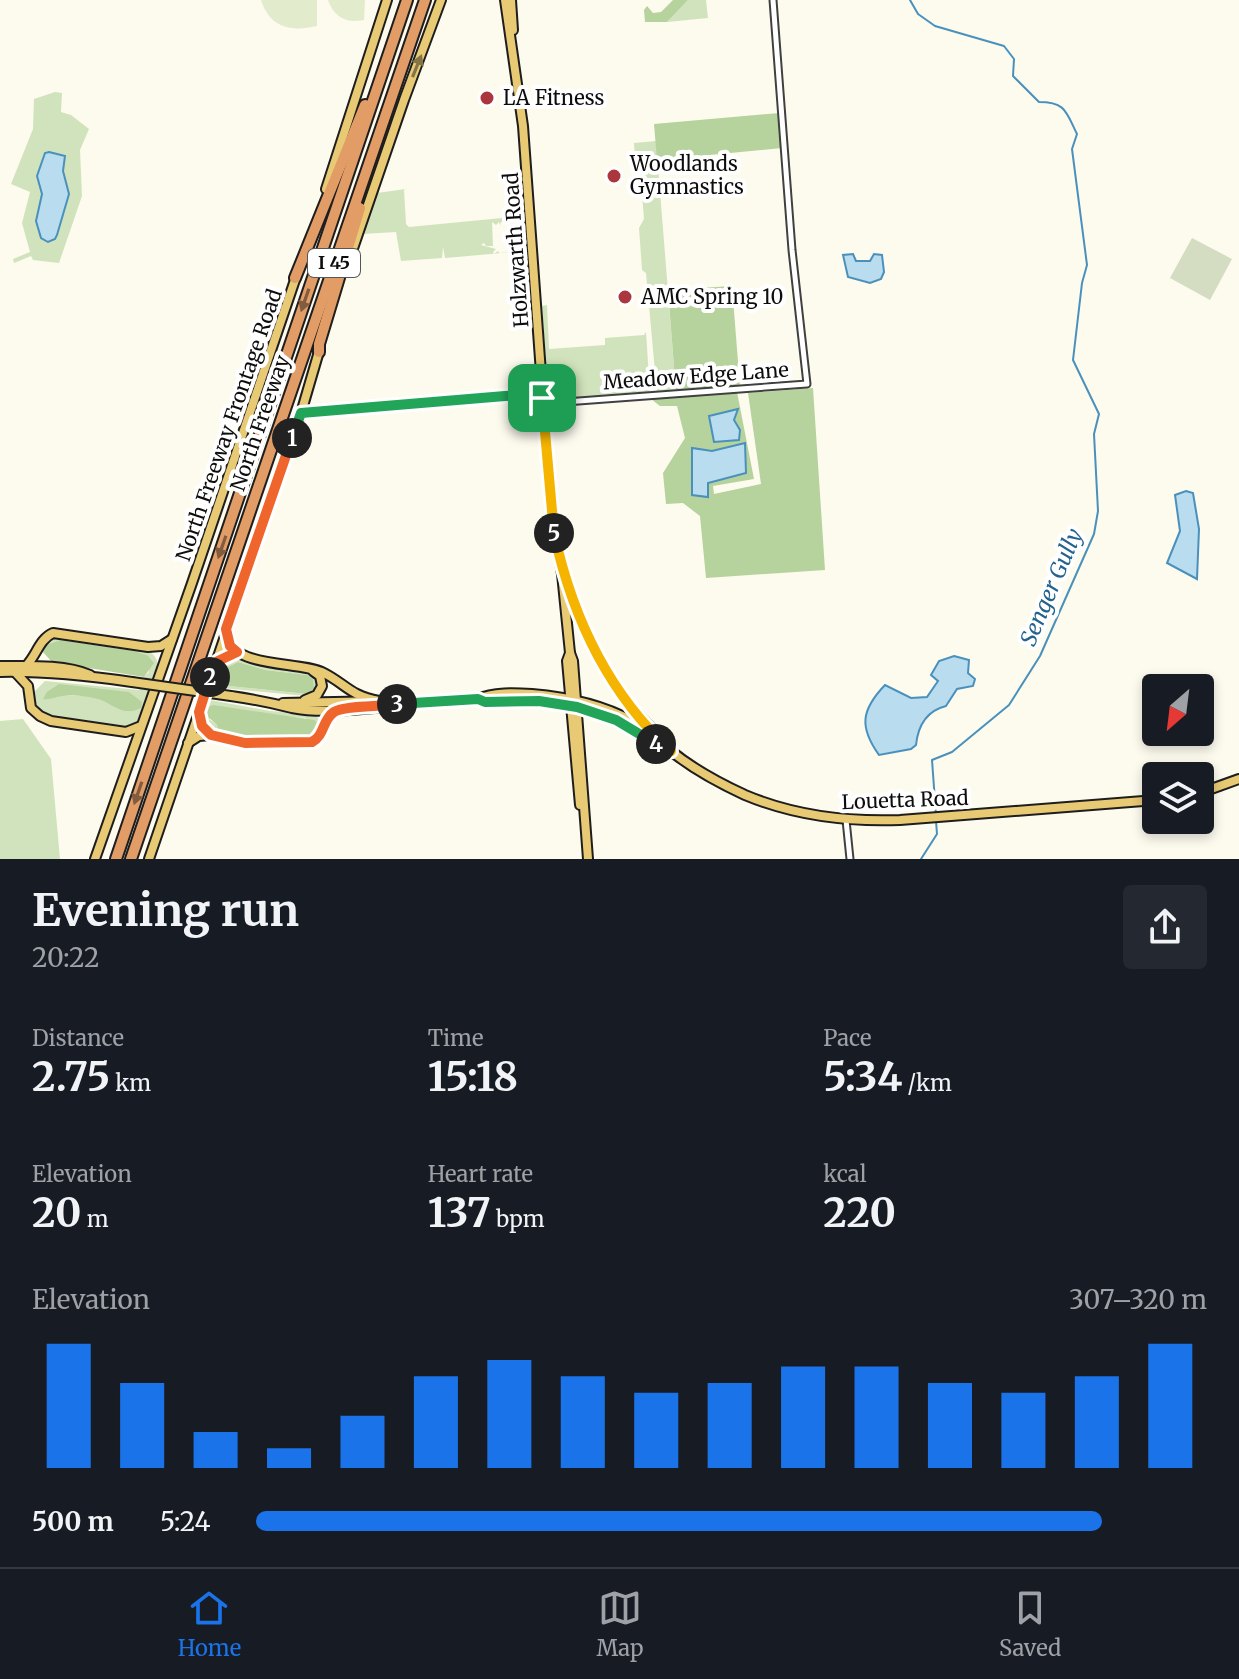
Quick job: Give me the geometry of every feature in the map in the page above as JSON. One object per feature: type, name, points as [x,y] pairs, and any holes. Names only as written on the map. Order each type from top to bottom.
[{"type":"highway","name":"North Freeway","points":[[116,859],[407,0]]},
{"type":"highway","name":"North Freeway","points":[[131,859],[425,0]]},
{"type":"highway","points":[[295,278],[326,207],[349,140],[393,41]]},
{"type":"highway","points":[[319,352],[398,90],[397,83]]},
{"type":"main road","name":"North Freeway Frontage Road","points":[[95,859],[173,639],[387,0]]},
{"type":"main road","points":[[149,859],[301,413],[372,190],[441,0]]},
{"type":"main road","name":"Holzwarth Road","points":[[505,0],[523,126],[551,510],[573,661],[578,787],[582,815],[585,816]]},
{"type":"main road","name":"Holzwarth Road","points":[[511,0],[512,35]]},
{"type":"main road","points":[[559,557],[575,607],[597,657],[617,689],[655,732],[656,738]]},
{"type":"main road","points":[[226,629],[230,646],[237,652],[324,673],[355,694],[379,701]]},
{"type":"main road","points":[[25,667],[47,635],[58,633],[148,647],[161,646],[173,639]]},
{"type":"main road","points":[[148,647],[159,658],[161,672]]},
{"type":"main road","points":[[39,648],[43,659],[57,672]]},
{"type":"main road","points":[[214,666],[223,657],[237,652]]},
{"type":"main road","name":"Holzwarth Road","points":[[570,653],[567,661],[568,685],[578,721],[588,859]]},
{"type":"main road","points":[[0,669],[25,667],[57,672]]},
{"type":"main road","points":[[301,702],[313,698],[322,686],[320,676],[305,668]]},
{"type":"main road","points":[[0,669],[57,672]]},
{"type":"main road","points":[[15,672],[25,680],[31,708],[44,719],[132,732],[144,722]]},
{"type":"main road","points":[[29,693],[37,681],[57,672]]},
{"type":"main road","name":"Louetta Road","points":[[57,672],[82,672],[92,676],[282,703],[379,701],[393,704],[478,699],[485,695],[553,696],[628,726],[716,781],[755,799],[790,811],[846,820],[942,817],[1142,801]]},
{"type":"main road","points":[[553,696],[564,692],[568,685]]},
{"type":"main road","name":"Louetta Road","points":[[478,699],[485,702],[523,700],[573,703],[610,710],[656,738],[671,751]]},
{"type":"main road","name":"Louetta Road","points":[[282,703],[309,709],[387,707],[393,704]]},
{"type":"main road","points":[[309,709],[321,715],[324,725]]},
{"type":"main road","points":[[188,743],[199,736],[211,735],[245,743],[302,744],[316,740],[330,716],[339,709]]},
{"type":"main road","points":[[578,721],[583,714],[592,711]]},
{"type":"main road","points":[[199,712],[202,726],[211,735]]},
{"type":"main road","points":[[117,731],[131,741],[133,752]]},
{"type":"main road","points":[[1214,788],[1239,779]]},
{"type":"street","name":"Meadow Edge Lane","points":[[301,413],[505,396],[534,395],[565,402],[807,384],[792,250],[773,0]]},
{"type":"street","points":[[846,820],[850,859]]},
{"type":"green space","points":[[261,0],[317,0],[317,26],[283,26],[270,17]]},
{"type":"green space","points":[[328,0],[365,0],[364,20],[342,18]]},
{"type":"green space","points":[[673,0],[688,0],[667,22],[645,22],[644,10],[647,6],[653,13],[661,12]]},
{"type":"green space","points":[[688,0],[706,0],[708,18],[667,22]]},
{"type":"green space","points":[[55,92],[62,93],[61,112],[71,115],[89,129],[80,150],[82,196],[59,263],[33,260],[31,256],[14,263],[13,259],[30,252],[22,223],[30,192],[11,184],[33,129],[34,99]]},
{"type":"green space","points":[[779,113],[782,148],[657,160],[654,124]]},
{"type":"green space","points":[[656,141],[676,392],[657,393],[646,273],[642,270],[639,228],[644,219],[634,143]]},
{"type":"green space","points":[[406,189],[406,224],[409,227],[523,216],[524,223],[510,221],[509,224],[501,222],[500,225],[499,222],[496,225],[492,222],[493,246],[481,245],[496,249],[494,254],[445,258],[443,247],[442,258],[401,261],[396,232],[363,234],[377,193]]},
{"type":"green space","points":[[1192,238],[1232,259],[1210,300],[1170,278]]},
{"type":"green space","points":[[732,286],[740,387],[676,392],[668,290]]},
{"type":"green space","points":[[547,305],[549,349],[605,345],[605,338],[644,335],[646,332],[650,393],[575,400],[551,396],[548,393],[542,306]]},
{"type":"green space","points":[[813,388],[825,570],[706,578],[700,516],[683,503],[666,504],[663,473],[685,438],[677,406],[660,406],[651,399],[737,392],[754,479],[713,486],[714,494],[761,484],[748,393]],"holes":[[[745,444],[746,473],[707,483]]]},
{"type":"green space","points":[[52,637],[152,653],[157,660],[157,670],[137,725],[124,729],[45,715],[36,708],[34,692],[45,681],[139,690],[149,672],[147,655],[60,640],[46,645],[43,652],[43,646]],"holes":[[[129,692],[140,708],[123,711],[98,698],[64,695]]]},
{"type":"green space","points":[[60,640],[135,651],[147,655],[154,663],[144,677],[52,662],[43,652],[46,645]]},
{"type":"green space","points":[[233,656],[314,674],[319,682],[318,690],[306,696],[213,687],[210,700],[270,711],[314,714],[320,720],[319,732],[305,740],[306,718],[277,716],[209,719],[217,725],[218,734],[207,729],[201,715],[221,661]],"holes":[[[238,662],[265,670],[307,675],[307,694],[216,682],[218,672]]]},
{"type":"green space","points":[[238,662],[265,670],[307,675],[313,679],[314,689],[307,694],[216,682],[218,672]]},
{"type":"green space","points":[[59,684],[129,692],[142,702],[141,708],[128,712],[100,700],[78,696],[43,699]]},
{"type":"green space","points":[[213,705],[317,722],[315,731],[305,740],[253,740],[218,734],[217,725],[205,714],[206,708]]},
{"type":"green space","points":[[23,719],[51,759],[60,859],[0,859],[0,721]]},
{"type":"water","points":[[45,153],[65,156],[63,171],[69,194],[57,235],[48,242],[41,238],[36,221],[42,194],[37,176]]},
{"type":"water","points":[[853,254],[856,261],[870,261],[874,254],[882,255],[884,272],[881,279],[870,283],[848,277],[843,255]]},
{"type":"water","points":[[738,409],[734,420],[740,430],[739,440],[714,442],[709,416]]},
{"type":"water","points":[[745,443],[746,473],[708,483],[708,497],[692,495],[692,448],[712,451]]},
{"type":"water","points":[[1186,491],[1193,493],[1199,529],[1197,579],[1167,563],[1180,531],[1175,495]]},
{"type":"water","points":[[954,656],[969,660],[968,673],[975,679],[973,686],[957,689],[946,706],[928,716],[921,726],[916,745],[911,749],[879,755],[866,727],[867,711],[877,694],[885,685],[911,698],[927,697],[938,681],[931,675],[939,661]]},
{"type":"waterway","name":"Senger Gully","points":[[910,0],[918,14],[935,26],[1004,46],[1014,59],[1013,76],[1039,102],[1060,106],[1077,134],[1072,149],[1087,265],[1073,360],[1099,414],[1094,434],[1098,511],[1094,534],[1040,656],[1009,705],[952,752],[932,760],[936,815]]},
{"type":"waterway","name":"Senger Gully","points":[[921,859],[937,834],[936,821]]},
{"type":"place","name":"LA Fitness","points":[[487,98]]},
{"type":"place","name":"Woodlands Gymnastics","points":[[614,176]]},
{"type":"place","name":"AMC Spring 10","points":[[625,297]]},
{"type":"route","points":[[534,395],[542,398],[554,534],[583,629],[617,689],[635,713],[655,732],[656,738],[671,751],[599,713],[570,705],[523,700],[445,700],[339,709],[327,719],[320,737],[302,744],[245,743],[211,735],[204,728],[199,712],[214,666],[223,657],[237,652],[230,646],[226,629],[301,413],[505,396],[534,395]]}]
